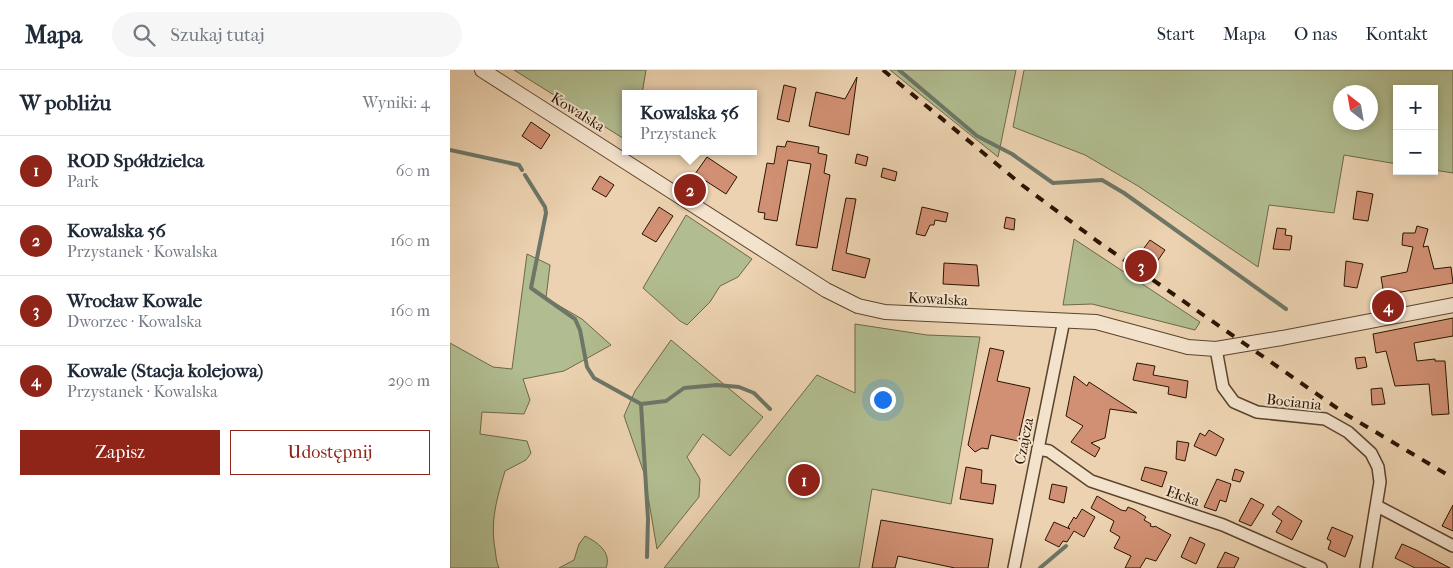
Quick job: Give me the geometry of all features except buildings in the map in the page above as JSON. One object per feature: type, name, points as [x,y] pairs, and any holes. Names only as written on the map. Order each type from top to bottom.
[{"type":"street","name":"Kowalska","points":[[482,70],[809,280],[858,306],[885,312],[921,315],[1100,323],[1188,347],[1216,349],[1453,305]]},
{"type":"street","name":"Czajcza","points":[[1014,568],[1064,320]]},
{"type":"street","name":"Bociania","points":[[1216,349],[1223,387],[1234,402],[1257,412],[1325,419],[1348,432],[1367,448],[1375,459],[1379,475],[1377,506],[1366,568]]},
{"type":"street","name":"Ełcka","points":[[1038,449],[1048,451],[1091,481],[1223,525],[1321,568]]},
{"type":"street","points":[[1377,506],[1453,546]]},
{"type":"green space","points":[[514,70],[646,70],[643,90],[622,90],[622,138]]},
{"type":"green space","points":[[890,70],[1016,70],[998,157]]},
{"type":"green space","points":[[1024,70],[1453,70],[1453,173],[1438,171],[1438,85],[1393,85],[1393,163],[1344,155],[1334,213],[1269,205],[1258,267],[1138,186],[1085,155],[1013,127]]},
{"type":"green space","points":[[686,215],[752,259],[738,277],[720,286],[710,302],[687,325],[643,288]]},
{"type":"green space","points":[[1074,239],[1200,322],[1195,330],[1092,304],[1063,305]]},
{"type":"green space","points":[[527,254],[550,265],[546,298],[582,319],[611,345],[564,371],[523,379],[530,400],[524,414],[482,412],[480,434],[527,441],[531,453],[526,460],[505,471],[499,491],[493,529],[499,568],[450,568],[450,343],[493,367],[512,369]]},
{"type":"green space","points":[[855,324],[927,335],[980,337],[951,504],[872,489],[859,568],[664,568],[817,375],[855,393]]},
{"type":"green space","points":[[671,340],[763,417],[730,456],[703,434],[687,457],[700,479],[699,497],[657,549],[644,473],[624,416],[635,391]]},
{"type":"green space","points":[[585,536],[594,541],[605,552],[607,557],[606,568],[559,568],[574,560],[579,544]]},
{"type":"waterway","points":[[899,70],[977,136],[1012,154],[1053,183],[1102,180],[1124,193],[1286,309]]},
{"type":"waterway","points":[[450,150],[519,165],[522,170]]},
{"type":"waterway","points":[[525,175],[545,207],[546,213],[531,288],[575,319],[580,330],[587,367],[594,378],[641,404],[648,519],[647,557]]},
{"type":"waterway","points":[[641,404],[666,401],[684,388],[717,385],[739,387],[754,393],[770,409]]},
{"type":"waterway","points":[[1040,568],[1066,546]]},
{"type":"railway","points":[[883,70],[1022,185],[1097,241],[1347,415],[1453,478]]},
{"type":"place","name":"Kowalska 56","points":[[690,190]]},
{"type":"place","name":"Wrocław Kowale","points":[[1141,266]]},
{"type":"place","name":"Kowale (Stacja kolejowa)","points":[[1388,306]]},
{"type":"place","name":"ROD Spółdzielca","points":[[804,480]]}]
